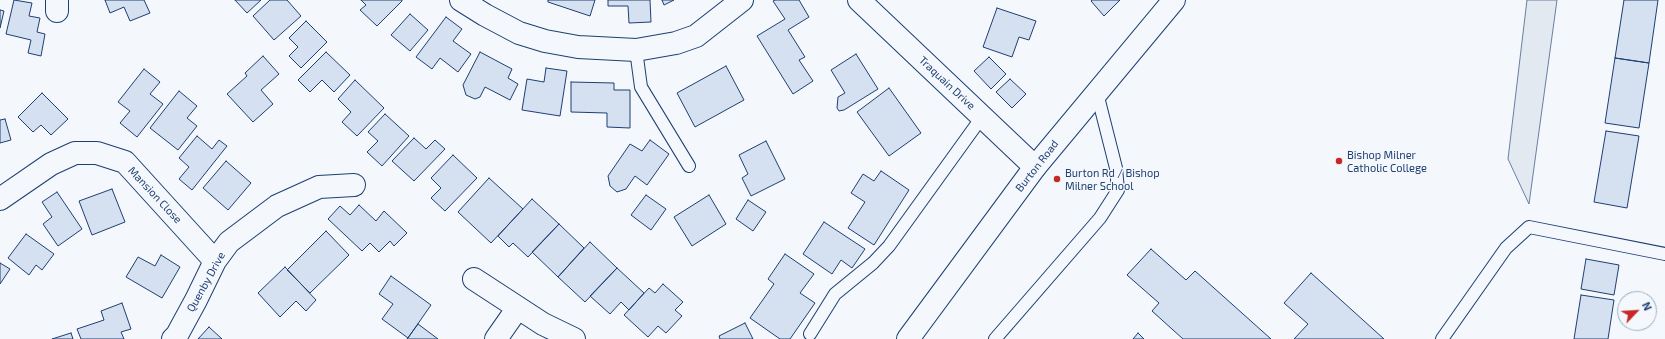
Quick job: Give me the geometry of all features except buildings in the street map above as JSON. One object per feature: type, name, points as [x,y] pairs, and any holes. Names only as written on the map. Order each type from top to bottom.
[{"type":"street","points":[[461,0],[519,32],[545,40],[578,47],[636,50],[676,43],[696,36],[742,0]]},
{"type":"street","name":"Traquain Drive","points":[[859,0],[1035,167]]},
{"type":"street","name":"Burton Road","points":[[908,339],[1035,167],[1174,0]]},
{"type":"street","name":"Mansion Close","points":[[0,199],[51,164],[74,153],[97,153],[124,162],[215,261]]},
{"type":"street","name":"Quenby Drive","points":[[173,339],[177,335],[196,300],[215,261],[229,242],[277,206],[319,187],[354,185]]},
{"type":"street","points":[[474,279],[517,308],[574,339]]},
{"type":"street","points":[[496,339],[517,308]]},
{"type":"lane","points":[[636,50],[641,87],[689,166]]},
{"type":"lane","points":[[995,339],[1100,218],[1118,190],[1116,168],[1097,93]]},
{"type":"lane","points":[[810,334],[835,294],[873,263],[889,246],[982,117]]},
{"type":"lane","points":[[1442,339],[1506,248],[1529,227],[1665,254]]},
{"type":"shaded area","points":[[1527,0],[1557,0],[1529,204],[1508,159]]},
{"type":"place","name":"Bishop Milner Catholic College","points":[[1339,161]]},
{"type":"place","name":"Burton Rd / Bishop Milner School","points":[[1057,179]]}]
